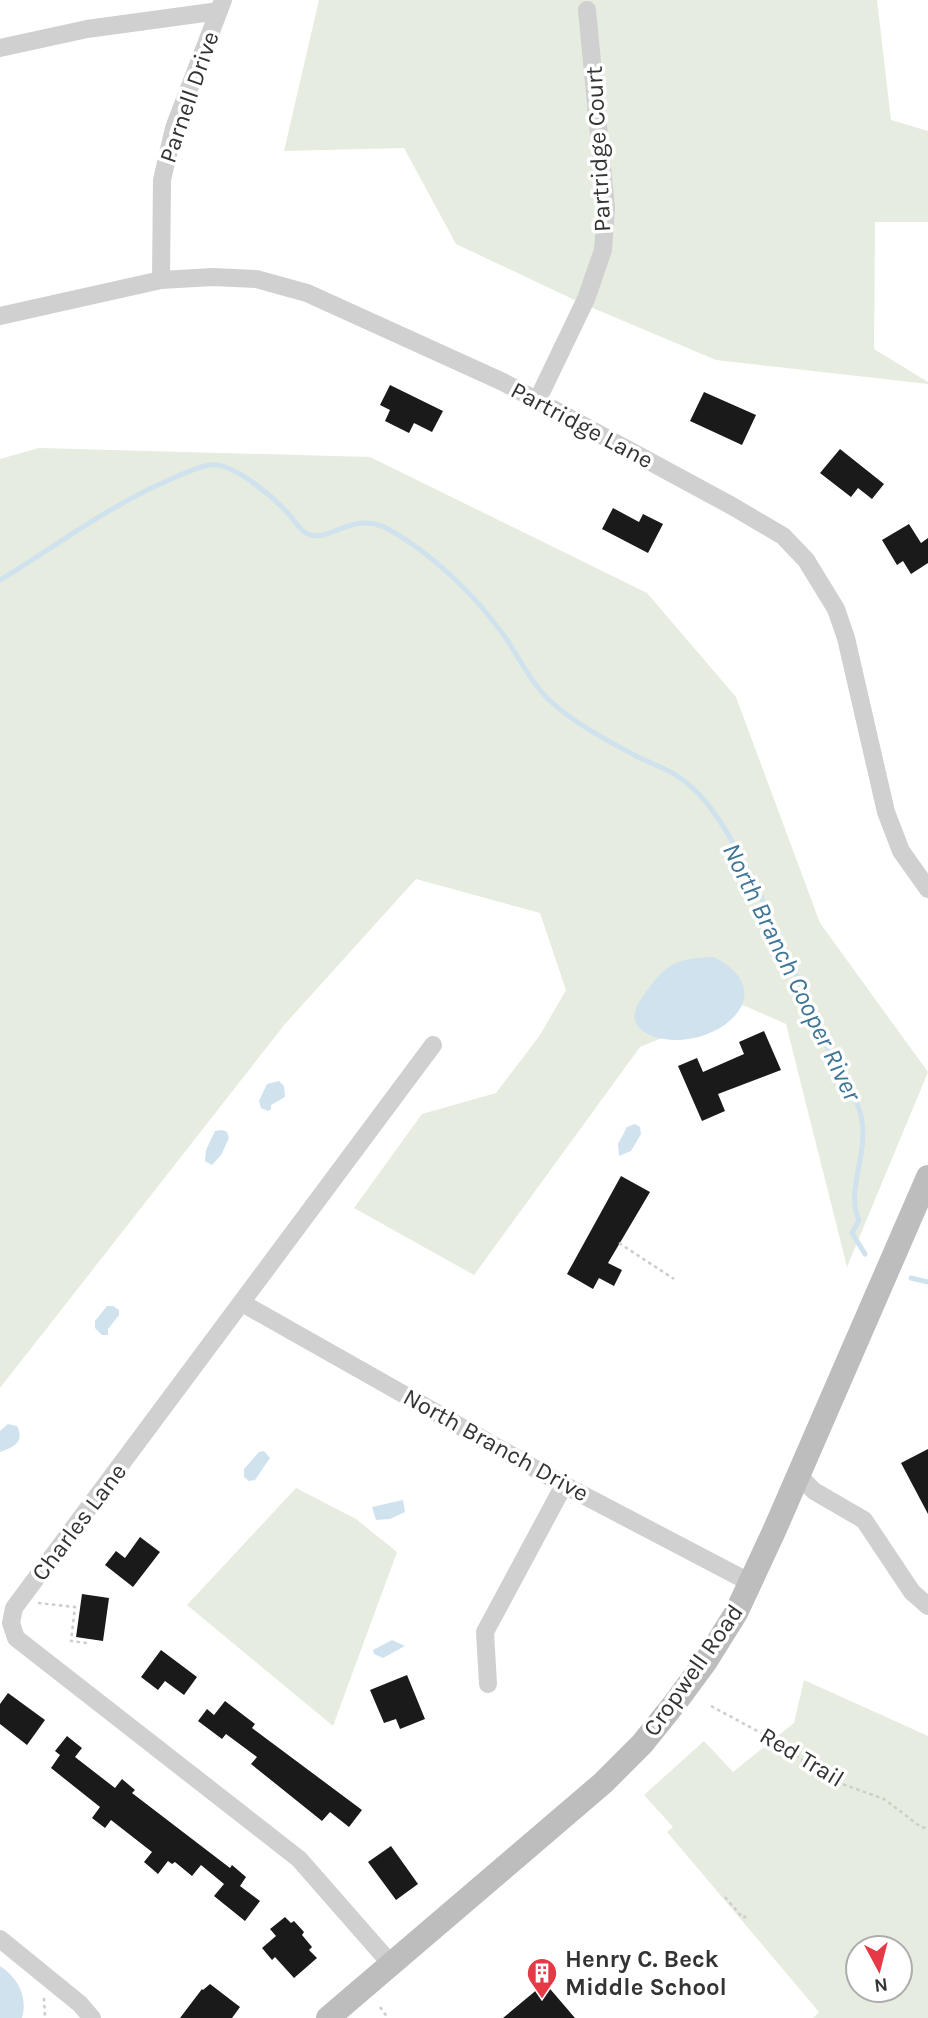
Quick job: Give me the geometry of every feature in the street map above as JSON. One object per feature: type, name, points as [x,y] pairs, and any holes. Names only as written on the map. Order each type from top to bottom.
[{"type":"street","points":[[0,48],[87,29],[221,6]]},
{"type":"street","name":"Parnell Drive","points":[[161,280],[162,180],[174,128],[221,6]]},
{"type":"street","name":"Partridge Court","points":[[537,401],[586,299],[603,250],[606,195],[587,10]]},
{"type":"street","name":"Partridge Lane","points":[[0,316],[161,280],[213,276],[256,279],[307,293],[503,382],[783,536],[806,560],[836,609],[846,638],[886,812],[901,850],[928,889]]},
{"type":"street","name":"Charles Lane","points":[[391,1964],[299,1859],[16,1638],[11,1623],[15,1608],[433,1045]]},
{"type":"street","name":"Cropwell Road","points":[[328,2018],[603,1783],[642,1744],[706,1661],[751,1583],[928,1177]]},
{"type":"street","name":"North Branch Drive","points":[[242,1303],[564,1485],[751,1583]]},
{"type":"street","points":[[798,1475],[814,1491],[864,1520],[912,1591],[928,1606]]},
{"type":"street","points":[[488,1684],[485,1632],[564,1485]]},
{"type":"street","points":[[0,1939],[80,2004],[92,2018]]},
{"type":"path","points":[[619,1243],[674,1279]]},
{"type":"path","points":[[38,1603],[75,1607],[71,1641],[87,1643]]},
{"type":"path","name":"Red Trail","points":[[711,1706],[774,1740],[831,1780],[884,1799],[921,1827],[928,1828]]},
{"type":"path","points":[[725,1897],[743,1918],[748,1915]]},
{"type":"path","points":[[44,1994],[45,2018]]},
{"type":"path","points":[[380,2007],[388,2018]]},
{"type":"shaded area","points":[[319,0],[877,0],[891,120],[928,131],[928,222],[875,222],[874,349],[928,384],[716,360],[581,303],[456,244],[404,148],[284,151]]},
{"type":"shaded area","points":[[39,448],[370,457],[647,593],[736,697],[820,923],[928,1072],[847,1267],[786,1024],[743,1005],[640,1047],[474,1275],[354,1208],[422,1114],[496,1093],[540,1035],[566,990],[540,913],[416,879],[285,1024],[0,1388],[0,459]]},
{"type":"shaded area","points":[[296,1488],[356,1519],[397,1552],[333,1726],[187,1605]]},
{"type":"shaded area","points":[[804,1680],[928,1736],[928,2018],[813,2018],[819,2012],[667,1832],[673,1827],[644,1795],[704,1741],[733,1772],[794,1723]]},
{"type":"water","points":[[714,957],[736,973],[744,989],[742,1005],[731,1020],[714,1031],[694,1038],[671,1040],[642,1031],[635,1021],[638,1004],[663,972],[681,961]]},
{"type":"water","points":[[279,1081],[284,1086],[285,1097],[271,1105],[268,1111],[261,1108],[259,1101],[267,1084]]},
{"type":"water","points":[[635,1124],[640,1127],[641,1134],[631,1151],[619,1156],[618,1144],[627,1127]]},
{"type":"water","points":[[215,1131],[227,1132],[229,1138],[221,1155],[212,1165],[205,1161],[206,1150]]},
{"type":"water","points":[[107,1306],[119,1310],[119,1315],[108,1329],[108,1335],[102,1335],[95,1328],[95,1321]]},
{"type":"water","points":[[8,1424],[17,1426],[19,1440],[14,1446],[0,1452],[0,1431]]},
{"type":"water","points":[[264,1451],[270,1458],[255,1480],[249,1481],[244,1477],[244,1469],[259,1452]]},
{"type":"water","points":[[403,1500],[405,1512],[390,1519],[376,1520],[372,1507]]},
{"type":"water","points":[[392,1640],[405,1646],[383,1658],[374,1654],[373,1650]]},
{"type":"water","points":[[0,1966],[12,1976],[20,1988],[24,2002],[22,2018],[0,2018]]},
{"type":"building","points":[[390,385],[443,411],[432,432],[414,423],[409,433],[385,421],[390,410],[380,405]]},
{"type":"building","points":[[704,392],[756,415],[742,445],[690,421]]},
{"type":"building","points":[[840,449],[884,484],[872,499],[858,488],[851,497],[820,473]]},
{"type":"building","points":[[613,508],[639,522],[643,514],[663,524],[648,553],[602,529]]},
{"type":"building","points":[[909,524],[921,543],[928,538],[928,563],[911,574],[903,561],[897,565],[882,540]]},
{"type":"building","points":[[764,1031],[781,1070],[718,1094],[725,1111],[702,1121],[678,1066],[697,1058],[703,1072],[744,1054],[739,1042]]},
{"type":"building","points":[[621,1176],[650,1192],[608,1263],[622,1270],[614,1286],[599,1278],[593,1289],[567,1274]]},
{"type":"building","points":[[928,1449],[928,1514],[901,1463]]},
{"type":"building","points":[[140,1537],[160,1552],[133,1587],[105,1565],[116,1551],[125,1558]]},
{"type":"building","points":[[82,1594],[109,1598],[103,1641],[76,1637]]},
{"type":"building","points":[[161,1650],[197,1677],[184,1695],[165,1681],[158,1690],[141,1677]]},
{"type":"building","points":[[407,1675],[425,1719],[400,1729],[396,1719],[384,1723],[370,1690]]},
{"type":"building","points":[[8,1693],[45,1720],[27,1745],[0,1724],[0,1704]]},
{"type":"building","points":[[225,1701],[255,1724],[252,1728],[362,1810],[349,1827],[330,1812],[322,1821],[251,1764],[257,1757],[226,1734],[222,1739],[198,1721],[207,1709],[214,1715]]},
{"type":"building","points":[[67,1736],[82,1748],[75,1757],[115,1788],[122,1779],[135,1790],[132,1793],[230,1868],[232,1865],[246,1877],[240,1886],[260,1901],[245,1921],[214,1896],[224,1884],[201,1865],[192,1876],[175,1862],[172,1864],[168,1861],[158,1874],[144,1862],[152,1852],[111,1820],[105,1828],[92,1818],[100,1807],[51,1768],[60,1755],[55,1751]]},
{"type":"building","points":[[391,1846],[418,1884],[396,1900],[368,1862]]},
{"type":"building","points":[[285,1917],[291,1923],[294,1921],[304,1932],[302,1935],[312,1947],[309,1950],[317,1958],[294,1978],[275,1957],[272,1960],[262,1948],[276,1936],[270,1929]]},
{"type":"building","name":"Henry C. Beck Middle School","points":[[545,1983],[575,2018],[503,2018]]},
{"type":"building","points":[[210,1984],[240,2007],[232,2018],[180,2018],[202,1989]]},
{"type":"waterway","name":"North Branch Cooper River","points":[[0,580],[118,505],[178,476],[210,465],[230,469],[252,482],[281,506],[306,533],[323,535],[352,525],[375,524],[421,550],[481,607],[547,698],[590,730],[683,780],[708,804],[725,829],[763,901],[831,1056],[859,1109],[863,1139],[855,1195],[859,1220],[852,1233],[865,1254]]},
{"type":"waterway","name":"North Branch Cooper River","points":[[911,1278],[928,1282]]},
{"type":"place","name":"Henry C. Beck Middle School","points":[[542,2000]]}]
